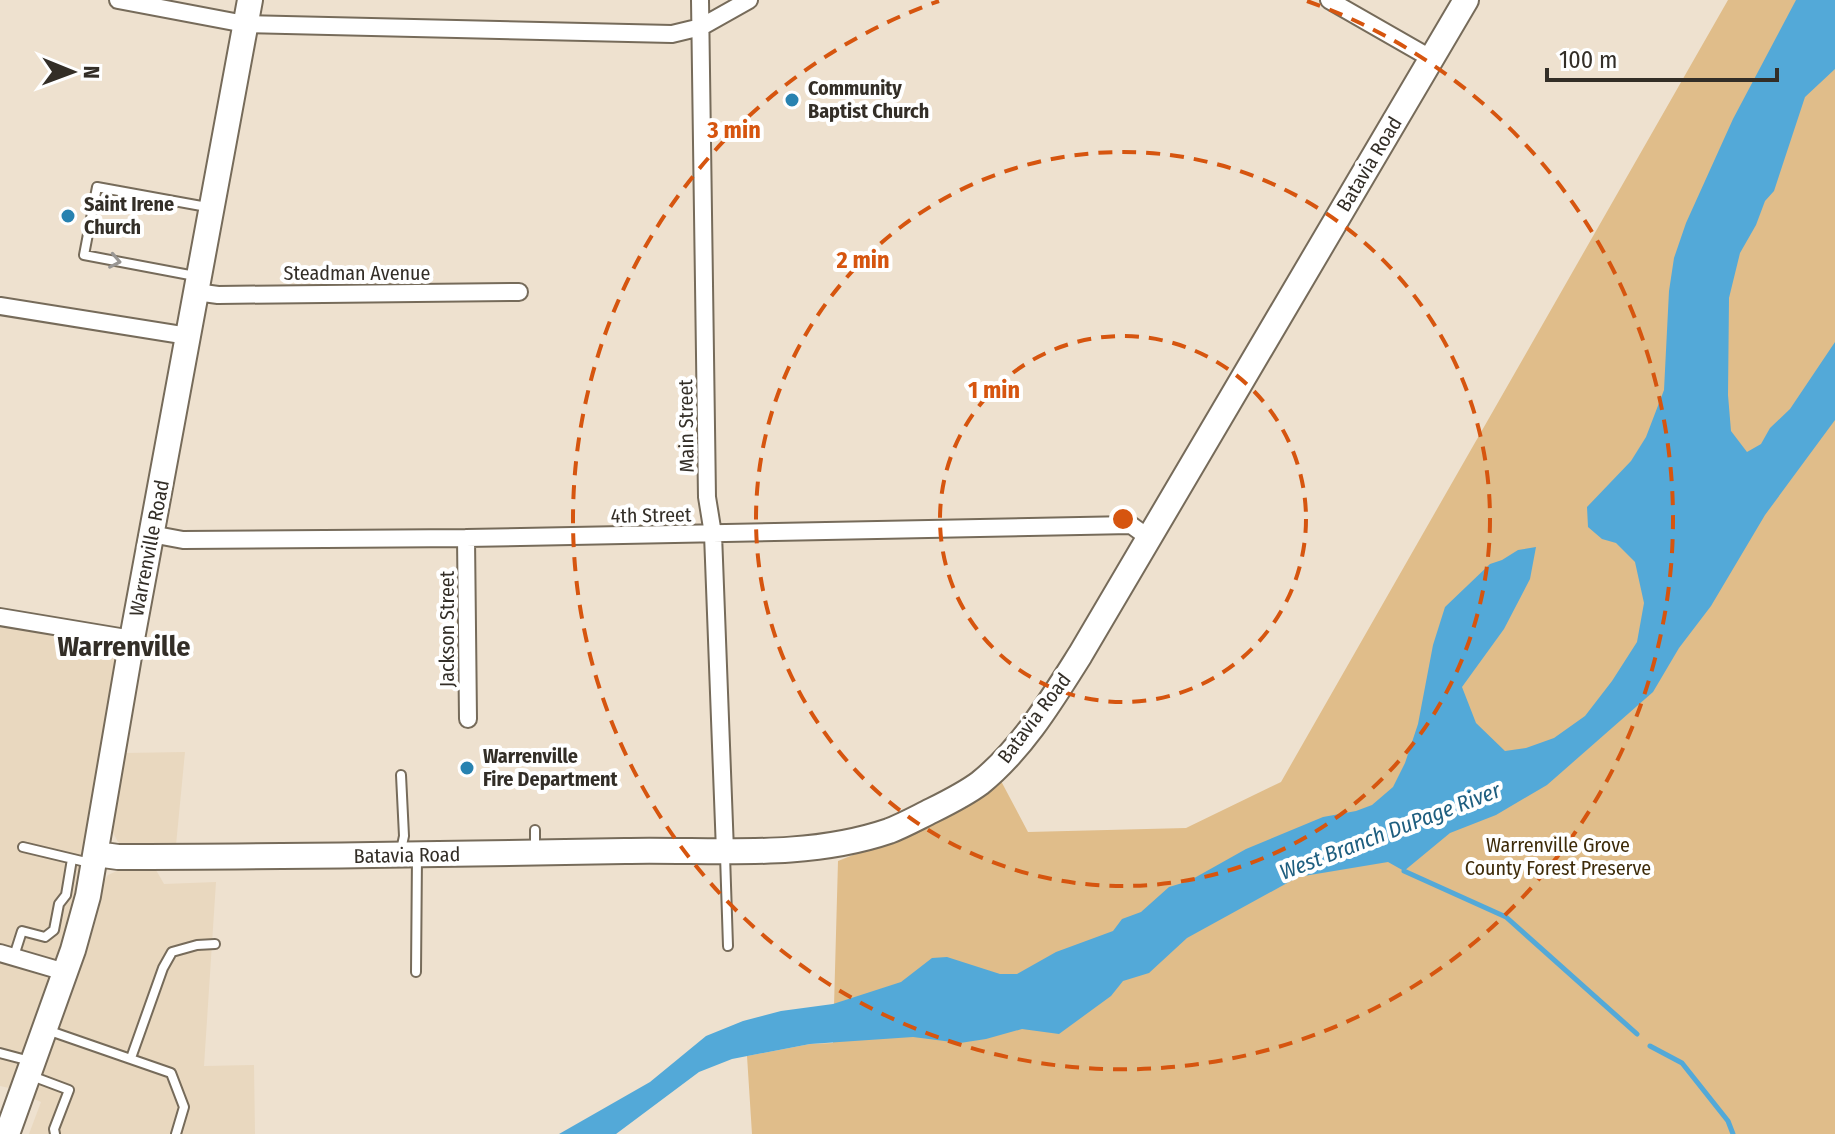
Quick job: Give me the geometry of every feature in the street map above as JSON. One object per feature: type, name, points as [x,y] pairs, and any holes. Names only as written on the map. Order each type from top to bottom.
[{"type":"main road","name":"Warrenville Road","points":[[7,1134],[79,931],[88,859],[132,639],[250,0]]},
{"type":"main road","name":"Batavia Road","points":[[88,859],[409,855],[535,842],[725,851],[808,848],[845,843],[891,830],[977,785],[998,768],[1028,734],[1052,700],[1466,0]]},
{"type":"street","points":[[118,0],[245,24],[672,34],[701,27],[749,0]]},
{"type":"street","name":"Main Street","points":[[700,0],[707,497],[713,534],[725,851]]},
{"type":"street","points":[[1329,0],[1432,59]]},
{"type":"street","name":"Steadman Avenue","points":[[198,284],[218,295],[519,292]]},
{"type":"street","points":[[0,306],[188,336]]},
{"type":"street","name":"4th Street","points":[[151,534],[183,540],[466,538],[1131,525],[1149,538]]},
{"type":"street","name":"Jackson Street","points":[[466,538],[468,719]]},
{"type":"street","points":[[0,617],[132,639]]},
{"type":"street","points":[[7,955],[65,972]]},
{"type":"lane","points":[[198,284],[84,255],[86,241],[97,187],[212,208]]},
{"type":"lane","points":[[401,775],[416,972]]},
{"type":"lane","points":[[7,955],[22,931],[45,937],[54,930],[59,904],[88,859],[23,847]]},
{"type":"lane","points":[[725,851],[728,946]]},
{"type":"lane","points":[[131,1058],[163,968],[172,952],[215,944]]},
{"type":"lane","points":[[44,1030],[171,1073],[184,1107],[176,1134]]},
{"type":"lane","points":[[0,1053],[69,1090],[54,1129],[55,1134]]},
{"type":"shaded area","points":[[0,624],[121,644],[90,835],[62,945],[9,1088],[0,1086]]},
{"type":"shaded area","points":[[185,752],[176,845],[122,845],[111,829],[125,753]]},
{"type":"shaded area","points":[[119,870],[156,870],[164,884],[216,882],[204,1066],[254,1065],[255,1134],[29,1134],[41,1102],[34,1099],[86,954],[104,881],[108,875]]},
{"type":"green space","name":"Warrenville Grove County Forest Preserve","points":[[1728,0],[1835,0],[1835,1134],[752,1134],[747,1056],[810,1044],[833,1043],[838,861],[903,835],[1001,781],[1028,832],[1186,828],[1281,782]]},
{"type":"water","name":"West Branch DuPage River","points":[[1796,0],[1835,0],[1835,69],[1805,97],[1774,191],[1765,201],[1740,253],[1729,298],[1728,395],[1731,431],[1747,452],[1761,444],[1770,428],[1790,409],[1835,342],[1835,420],[1765,515],[1711,606],[1679,648],[1653,692],[1547,785],[1496,815],[1450,833],[1404,871],[1388,862],[1298,877],[1187,938],[1149,973],[1123,981],[1111,996],[1059,1034],[1022,1029],[960,1043],[913,1037],[810,1044],[732,1059],[699,1072],[616,1134],[559,1134],[650,1082],[706,1036],[743,1021],[781,1011],[833,1004],[901,982],[932,958],[947,957],[1000,974],[1017,974],[1056,952],[1113,931],[1122,919],[1141,912],[1169,887],[1189,881],[1246,849],[1323,817],[1372,805],[1393,787],[1405,763],[1418,724],[1433,645],[1445,607],[1490,564],[1518,550],[1536,547],[1530,579],[1504,629],[1462,687],[1476,723],[1505,751],[1526,748],[1554,738],[1585,716],[1637,642],[1644,603],[1635,562],[1616,543],[1602,539],[1588,527],[1587,507],[1631,461],[1646,437],[1664,390],[1669,291],[1674,258],[1686,223],[1733,119]]},
{"type":"waterway","points":[[1404,871],[1506,917],[1637,1034]]},
{"type":"waterway","points":[[1650,1046],[1682,1063],[1728,1121],[1733,1134]]},
{"type":"place","name":"Community Baptist Church","points":[[792,100]]},
{"type":"place","name":"Saint Irene Church","points":[[68,216]]},
{"type":"place","name":"Warrenville Fire Department","points":[[467,768]]},
{"type":"district","name":"Warrenville","points":[[124,646]]}]
